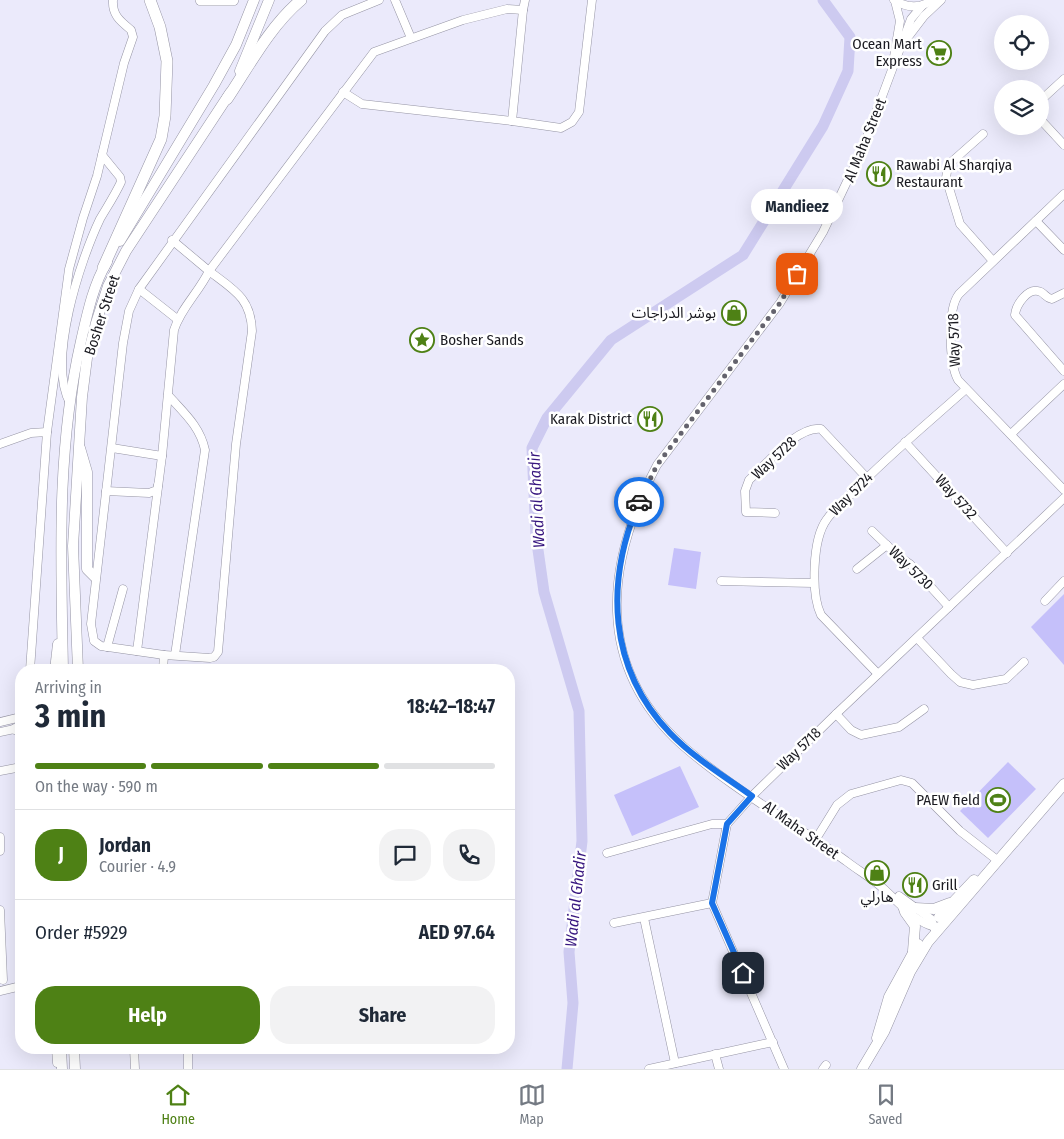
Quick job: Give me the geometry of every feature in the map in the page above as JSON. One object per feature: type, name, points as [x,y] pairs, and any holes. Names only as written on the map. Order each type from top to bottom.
[{"type":"highway","points":[[103,268],[161,139],[165,116],[167,61],[160,27],[150,0]]},
{"type":"highway","points":[[201,0],[233,0]]},
{"type":"highway","points":[[227,99],[285,12],[296,0]]},
{"type":"highway","points":[[280,21],[301,0]]},
{"type":"main road","name":"Bosher Street","points":[[63,664],[60,536],[63,461],[70,403],[87,313],[103,268],[214,85],[236,45],[254,0]]},
{"type":"main road","name":"Bosher Street","points":[[78,664],[73,546],[78,444],[87,358],[108,286],[132,243],[227,99],[251,48],[269,0]]},
{"type":"main road","points":[[78,444],[87,472],[87,569],[95,578]]},
{"type":"main road","points":[[54,664],[62,606]]},
{"type":"main road","points":[[78,654],[82,664]]},
{"type":"main road","points":[[862,1069],[887,1026],[910,972],[951,903],[997,860],[1064,784]]},
{"type":"main road","points":[[876,1042],[886,1004],[913,951],[985,877],[997,860]]},
{"type":"main road","points":[[915,908],[934,909],[951,903]]},
{"type":"main road","points":[[903,906],[915,926],[913,951]]},
{"type":"main road","points":[[60,1069],[61,1054]]},
{"type":"main road","points":[[74,1054],[75,1069]]},
{"type":"street","points":[[30,664],[47,432],[69,270],[82,218],[97,176],[124,63],[133,37],[131,30],[119,20],[112,9],[113,0]]},
{"type":"street","points":[[172,240],[235,290],[246,302],[251,316],[252,332],[236,444],[218,652],[214,657],[210,658],[164,655],[107,647],[94,641],[92,630],[95,578],[126,328],[139,289],[172,240],[325,31],[342,15],[380,0]]},
{"type":"street","points":[[395,0],[411,38]]},
{"type":"street","points":[[512,121],[525,0]]},
{"type":"street","points":[[343,92],[362,104],[561,128],[572,122],[579,112],[592,0]]},
{"type":"street","points":[[894,0],[911,7],[922,6],[932,0]]},
{"type":"street","name":"Al Maha Street","points":[[892,71],[900,21],[894,0]]},
{"type":"street","points":[[901,46],[924,16],[941,0]]},
{"type":"street","name":"Al Maha Street","points":[[922,6],[911,19],[862,150],[823,232],[780,303],[657,465],[634,515],[618,570],[617,602],[620,638],[624,655],[637,689],[658,719],[682,744],[752,796],[816,839],[886,890],[915,908],[935,927]]},
{"type":"street","points":[[137,651],[159,483],[174,330],[177,319],[202,285],[209,271],[374,52],[411,38],[507,9],[523,10]]},
{"type":"street","points":[[1049,93],[1064,79]]},
{"type":"street","points":[[1049,129],[1064,145]]},
{"type":"street","points":[[982,134],[948,165],[946,178],[960,224],[993,261]]},
{"type":"street","points":[[70,403],[62,380],[68,319],[79,270],[101,218],[120,182],[120,177],[102,155]]},
{"type":"street","points":[[97,176],[114,171]]},
{"type":"street","name":"Way 5718","points":[[1064,194],[959,294],[952,305],[952,368],[958,380],[1064,490]]},
{"type":"street","points":[[1036,221],[1064,250]]},
{"type":"street","points":[[139,289],[177,319]]},
{"type":"street","points":[[1064,293],[1052,299],[1041,292],[1029,293],[1019,302],[1015,315],[1064,372]]},
{"type":"street","points":[[1011,434],[1064,384]]},
{"type":"street","name":"Way 5724","points":[[878,674],[821,615],[816,604],[814,583],[819,537],[826,520],[867,478],[966,389]]},
{"type":"street","points":[[168,394],[196,425],[202,437],[205,450],[176,655]]},
{"type":"street","name":"Way 5728","points":[[775,513],[746,512],[745,490],[749,480],[800,434],[811,428],[821,430],[867,478]]},
{"type":"street","points":[[0,444],[31,433],[47,432]]},
{"type":"street","name":"Way 5732","points":[[906,442],[1007,552]]},
{"type":"street","points":[[112,448],[162,456]]},
{"type":"street","points":[[106,491],[149,493],[157,490],[159,483]]},
{"type":"street","name":"Way 5718","points":[[727,824],[752,796],[836,714],[1064,498]]},
{"type":"street","name":"Way 5730","points":[[872,531],[898,556],[910,564],[949,607]]},
{"type":"street","points":[[858,569],[887,545]]},
{"type":"street","points":[[721,581],[814,583]]},
{"type":"street","points":[[1045,601],[1064,581]]},
{"type":"street","points":[[107,647],[123,589]]},
{"type":"street","points":[[916,638],[960,682],[972,685],[1006,679],[1024,662]]},
{"type":"street","points":[[163,664],[164,655]]},
{"type":"street","points":[[836,714],[851,730],[861,735],[899,727],[924,709]]},
{"type":"street","points":[[0,722],[15,718]]},
{"type":"street","points":[[0,732],[15,730]]},
{"type":"street","points":[[0,771],[15,768]]},
{"type":"street","points":[[816,839],[837,805],[852,794],[900,780],[912,783],[960,831],[997,860]]},
{"type":"street","points":[[606,853],[712,824],[727,824],[712,903],[784,1069]]},
{"type":"street","points":[[0,837],[0,851]]},
{"type":"street","name":"Al Maha Street","points":[[886,890],[903,906],[935,927]]},
{"type":"street","points":[[614,923],[712,903]]},
{"type":"street","points":[[0,910],[3,980]]},
{"type":"street","points":[[644,918],[675,1063]]},
{"type":"street","points":[[649,1069],[773,1042]]},
{"type":"street","points":[[57,1054],[60,1069]]},
{"type":"street","points":[[134,1054],[135,1069]]},
{"type":"street","points":[[188,1054],[188,1069]]},
{"type":"street","points":[[715,1054],[718,1069]]},
{"type":"shaded area","points":[[674,548],[701,552],[696,589],[668,585]]},
{"type":"shaded area","points":[[1064,594],[1064,665],[1031,627]]},
{"type":"shaded area","name":"PAEW field","points":[[1008,762],[1036,789],[988,838],[960,811]]},
{"type":"shaded area","points":[[680,766],[699,807],[632,836],[614,795]]},
{"type":"waterway","name":"Wadi al Ghadir","points":[[567,1069],[573,1003],[569,952],[582,841],[579,711],[544,592],[536,536],[532,448],[547,418],[611,340],[743,255],[823,126],[848,71],[850,37],[823,0]]},
{"type":"way so far","points":[[639,502],[657,465],[780,303],[797,274]]},
{"type":"place","name":"Ocean Mart Express","points":[[939,53]]},
{"type":"place","name":"Rawabi Al Sharqiya Restaurant","points":[[879,174]]},
{"type":"place","name":"Mandieez","points":[[797,274]]},
{"type":"place","name":"بوشر الدراجات","points":[[734,313]]},
{"type":"place","name":"Bosher Sands","points":[[422,340]]},
{"type":"place","name":"Karak District","points":[[650,419]]},
{"type":"place","name":"PAEW field","points":[[998,800]]},
{"type":"place","name":"هارلي","points":[[877,873]]},
{"type":"place","name":"Grill","points":[[915,885]]},
{"type":"route","points":[[639,502],[625,540],[618,570],[617,602],[620,638],[624,655],[637,689],[658,719],[670,733],[700,759],[752,796],[727,824],[712,903],[743,973]]}]
